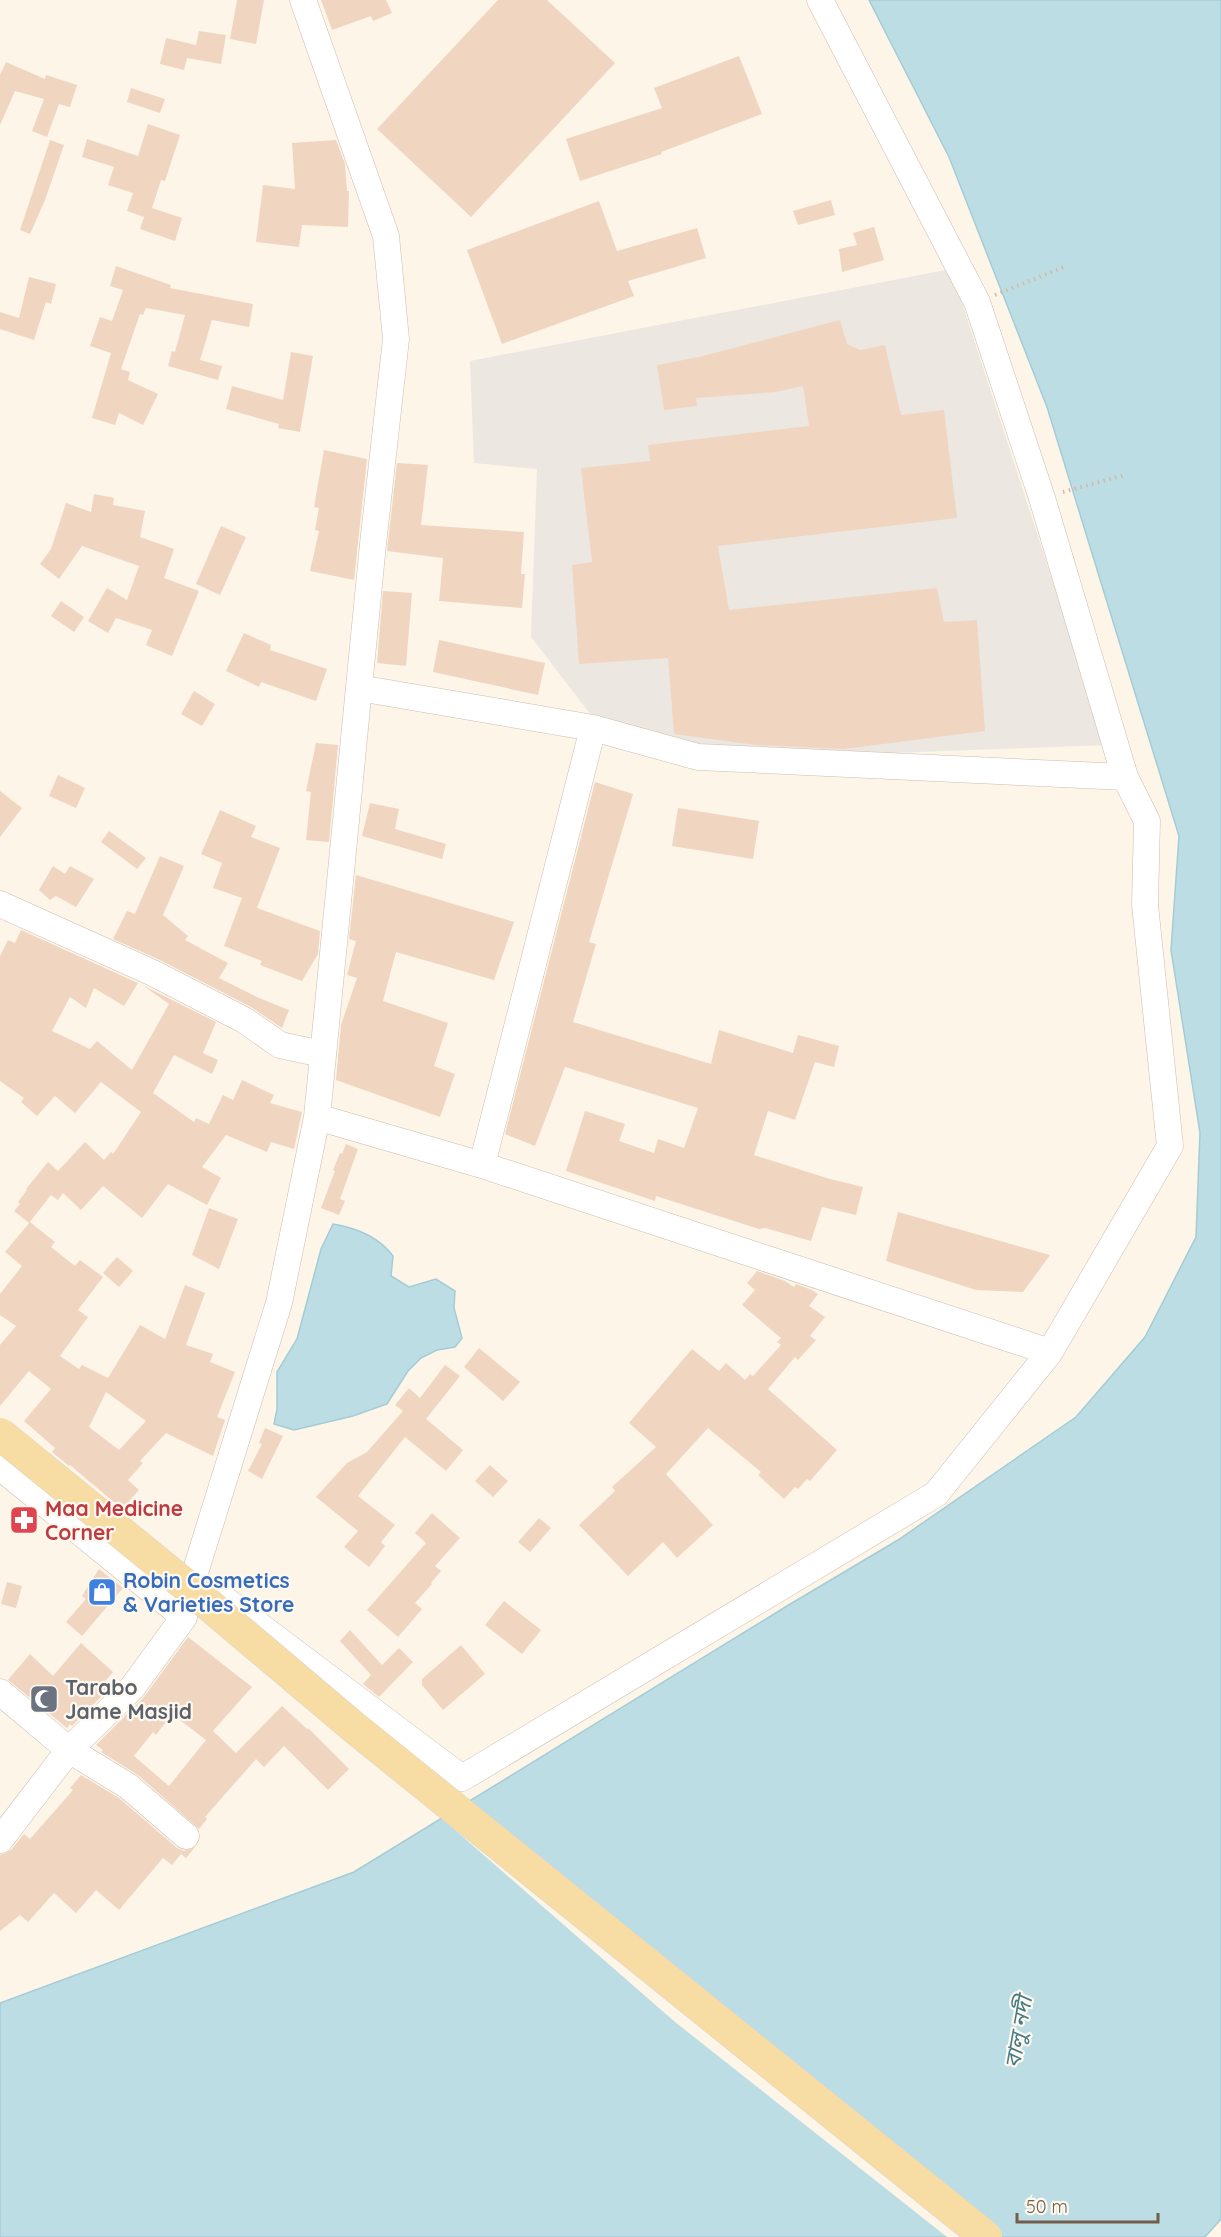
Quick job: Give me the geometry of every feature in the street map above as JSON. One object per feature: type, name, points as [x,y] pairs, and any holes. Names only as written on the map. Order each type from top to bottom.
[{"type":"main road","points":[[0,1434],[188,1587],[356,1729],[986,2237]]},
{"type":"street","points":[[0,1840],[69,1750],[132,1688],[184,1617],[194,1576],[279,1303],[317,1117],[396,339],[386,236],[303,0]]},
{"type":"street","points":[[194,1576],[462,1778],[936,1494],[1050,1352],[1170,1146],[1145,905],[1147,821],[1125,777],[1042,498],[977,302],[820,0]]},
{"type":"street","points":[[359,688],[594,728],[698,757],[1125,777]]},
{"type":"street","points":[[482,1165],[594,728]]},
{"type":"street","points":[[0,904],[153,973],[244,1020],[280,1045],[322,1054]]},
{"type":"street","points":[[317,1117],[482,1165],[1050,1352]]},
{"type":"street","points":[[0,1467],[184,1617]]},
{"type":"street","points":[[0,1692],[69,1750],[128,1786],[186,1836]]},
{"type":"path","points":[[977,302],[1066,266]]},
{"type":"path","points":[[1042,498],[1125,475]]},
{"type":"shaded area","points":[[951,269],[1106,745],[813,756],[679,743],[591,715],[531,637],[537,469],[474,463],[470,361]]},
{"type":"water","name":"বালু নদী","points":[[869,0],[1221,0],[1221,2219],[1205,2237],[0,2237],[0,2003],[354,1872],[898,1540],[1076,1417],[1145,1337],[1196,1237],[1200,1133],[1171,950],[1179,836],[1047,407],[949,157]]},
{"type":"water","points":[[333,1224],[359,1231],[381,1244],[393,1256],[391,1276],[409,1287],[436,1279],[455,1291],[454,1308],[462,1338],[455,1347],[437,1350],[421,1358],[408,1371],[387,1404],[353,1416],[294,1430],[274,1424],[277,1409],[277,1372],[297,1339],[321,1249]]},
{"type":"pier","points":[[464,1801],[997,2237],[947,2237],[675,2022],[439,1816]]},
{"type":"building","points":[[237,0],[264,0],[256,44],[230,39]]},
{"type":"building","points":[[321,0],[386,0],[392,13],[373,21],[371,16],[332,30]]},
{"type":"building","points":[[498,0],[547,0],[615,63],[471,217],[377,129]]},
{"type":"building","points":[[199,31],[226,35],[221,64],[187,58],[184,70],[160,64],[166,38],[196,45]]},
{"type":"building","points":[[739,56],[762,114],[661,152],[662,154],[580,181],[566,139],[662,108],[654,88]]},
{"type":"building","points":[[6,62],[45,79],[46,75],[77,85],[70,107],[59,104],[47,137],[32,131],[44,99],[15,91],[0,125],[0,75]]},
{"type":"building","points":[[131,88],[165,99],[160,113],[127,102]]},
{"type":"building","points":[[148,124],[180,135],[165,181],[161,180],[152,208],[182,218],[175,241],[140,229],[144,217],[127,211],[133,193],[108,185],[114,167],[82,157],[87,139],[138,156]]},
{"type":"building","points":[[50,140],[64,145],[45,200],[30,234],[20,230]]},
{"type":"building","points":[[336,140],[345,164],[347,191],[349,191],[348,227],[302,225],[299,247],[256,242],[263,185],[295,189],[292,143]]},
{"type":"building","points":[[831,200],[835,215],[798,225],[793,211]]},
{"type":"building","points":[[599,201],[617,251],[697,228],[706,258],[628,281],[634,296],[502,344],[467,250]]},
{"type":"building","points":[[874,227],[884,260],[842,272],[839,249],[857,245],[853,233]]},
{"type":"building","points":[[116,266],[171,285],[170,288],[253,304],[249,327],[212,320],[200,360],[222,366],[218,380],[168,366],[172,351],[175,352],[185,315],[146,308],[143,315],[140,314],[121,369],[130,372],[128,380],[158,394],[143,425],[119,413],[115,425],[92,418],[111,353],[90,346],[100,317],[112,321],[123,290],[110,286]]},
{"type":"building","points":[[29,277],[56,284],[51,304],[46,302],[34,340],[0,329],[0,312],[19,318]]},
{"type":"building","points":[[840,320],[847,344],[860,350],[885,345],[901,415],[944,410],[957,518],[718,546],[729,610],[937,588],[944,622],[977,620],[985,731],[844,749],[756,745],[674,734],[668,658],[579,664],[572,565],[592,562],[581,468],[650,461],[648,445],[809,426],[803,386],[776,392],[696,398],[697,406],[664,410],[657,365],[699,357]]},
{"type":"building","points":[[291,352],[313,356],[300,432],[278,428],[279,424],[226,409],[232,386],[283,400]]},
{"type":"building","points":[[324,450],[367,459],[354,580],[310,571],[319,531],[315,530],[319,508],[314,507]]},
{"type":"building","points":[[397,463],[428,465],[421,525],[524,532],[521,574],[525,574],[522,608],[439,601],[443,558],[387,551]]},
{"type":"building","points":[[94,494],[114,498],[113,505],[145,511],[140,537],[174,549],[164,578],[199,591],[172,656],[146,645],[152,630],[116,618],[108,633],[88,621],[107,588],[127,600],[139,566],[82,546],[59,579],[40,564],[51,549],[66,503],[91,512]]},
{"type":"building","points":[[221,526],[246,537],[220,595],[196,584]]},
{"type":"building","points":[[383,591],[412,593],[406,666],[377,663]]},
{"type":"building","points":[[61,601],[84,617],[74,632],[51,616]]},
{"type":"building","points":[[244,633],[271,645],[270,650],[327,669],[316,701],[261,682],[259,687],[226,671]]},
{"type":"building","points":[[439,640],[545,663],[538,695],[433,672]]},
{"type":"building","points":[[194,691],[215,704],[202,726],[181,714]]},
{"type":"building","points":[[316,743],[338,745],[329,842],[306,840],[311,792],[306,791]]},
{"type":"building","points":[[58,775],[85,788],[76,808],[49,796]]},
{"type":"building","points":[[595,782],[633,794],[589,942],[596,944],[573,1022],[711,1064],[719,1030],[793,1053],[798,1035],[839,1046],[834,1067],[815,1062],[795,1120],[768,1111],[754,1155],[863,1187],[856,1215],[822,1207],[811,1241],[765,1228],[759,1229],[656,1196],[655,1201],[566,1171],[585,1111],[625,1124],[619,1141],[654,1153],[658,1139],[684,1148],[698,1108],[565,1067],[535,1146],[505,1134]]},
{"type":"building","points":[[0,791],[22,808],[0,837]]},
{"type":"building","points":[[370,803],[399,809],[395,829],[446,844],[442,859],[362,836]]},
{"type":"building","points":[[678,808],[759,821],[753,859],[672,846]]},
{"type":"building","points":[[220,810],[256,826],[251,837],[280,848],[257,908],[320,931],[318,954],[302,981],[260,965],[262,961],[224,946],[242,898],[213,888],[222,863],[201,854]]},
{"type":"building","points":[[109,831],[146,858],[137,869],[101,842]]},
{"type":"building","points":[[160,856],[184,866],[163,915],[188,936],[185,940],[228,963],[219,978],[289,1010],[282,1028],[251,1007],[160,960],[113,939],[127,911],[135,914]]},
{"type":"building","points":[[53,866],[65,874],[70,866],[94,879],[76,907],[56,896],[50,900],[39,890]]},
{"type":"building","points":[[356,875],[514,922],[494,980],[396,952],[383,1001],[448,1023],[434,1066],[455,1074],[440,1117],[336,1080],[341,1025],[357,978],[347,975],[356,941],[349,939]]},
{"type":"building","points":[[21,930],[138,983],[124,1006],[94,988],[86,1008],[70,997],[52,1031],[90,1049],[97,1041],[132,1070],[169,1004],[141,984],[216,1022],[203,1053],[218,1060],[212,1074],[174,1055],[153,1093],[194,1122],[196,1118],[209,1124],[223,1095],[233,1100],[242,1080],[274,1095],[270,1103],[302,1112],[294,1149],[271,1142],[267,1152],[226,1135],[202,1167],[221,1178],[207,1205],[168,1184],[142,1218],[103,1186],[81,1210],[63,1193],[58,1200],[51,1195],[29,1223],[14,1211],[20,1204],[18,1202],[26,1189],[48,1162],[58,1171],[85,1142],[104,1160],[111,1152],[113,1154],[141,1112],[101,1082],[75,1113],[55,1096],[37,1116],[21,1102],[24,1098],[0,1081],[0,956],[8,940],[15,943]]},
{"type":"building","points":[[346,1144],[358,1149],[340,1199],[345,1201],[339,1215],[321,1208],[335,1171],[333,1170]]},
{"type":"building","points":[[209,1208],[238,1219],[219,1269],[192,1255]]},
{"type":"building","points":[[898,1212],[1050,1255],[1023,1292],[976,1290],[886,1261]]},
{"type":"building","points":[[30,1222],[55,1242],[51,1247],[75,1266],[80,1260],[103,1277],[78,1310],[88,1317],[60,1356],[79,1369],[82,1365],[108,1378],[140,1325],[165,1339],[185,1285],[205,1293],[186,1345],[213,1354],[210,1362],[235,1372],[217,1417],[225,1420],[213,1456],[166,1433],[140,1461],[143,1463],[128,1480],[139,1490],[122,1509],[52,1452],[55,1448],[24,1421],[51,1389],[29,1371],[0,1406],[0,1345],[16,1326],[0,1315],[0,1294],[22,1266],[5,1252]],"holes":[[[106,1392],[146,1421],[119,1450],[89,1427]]]},
{"type":"building","points":[[117,1257],[133,1271],[119,1287],[103,1273]]},
{"type":"building","points":[[757,1271],[785,1281],[794,1287],[796,1284],[818,1294],[809,1306],[825,1317],[810,1336],[816,1340],[798,1360],[795,1357],[768,1389],[837,1450],[810,1481],[807,1479],[798,1489],[795,1487],[784,1499],[758,1475],[761,1472],[708,1428],[666,1474],[713,1525],[677,1558],[663,1542],[628,1576],[579,1525],[615,1491],[612,1487],[656,1447],[629,1423],[692,1349],[719,1371],[726,1363],[745,1380],[750,1374],[753,1376],[781,1345],[777,1342],[781,1338],[742,1305],[755,1290],[747,1283]]},
{"type":"building","points":[[479,1348],[520,1382],[503,1401],[464,1367]]},
{"type":"building","points":[[445,1365],[460,1376],[426,1419],[463,1450],[446,1471],[405,1437],[358,1496],[395,1525],[381,1542],[385,1546],[369,1567],[344,1547],[358,1531],[316,1497],[347,1463],[367,1452],[403,1411],[395,1405],[409,1388],[420,1398]]},
{"type":"building","points":[[265,1428],[283,1436],[262,1479],[248,1471],[262,1444],[259,1443]]},
{"type":"building","points":[[490,1465],[508,1481],[493,1497],[475,1481]]},
{"type":"building","points":[[432,1513],[460,1538],[435,1566],[441,1571],[415,1603],[422,1609],[398,1637],[367,1610],[426,1543],[415,1533]]},
{"type":"building","points":[[539,1518],[551,1528],[530,1552],[518,1542]]},
{"type":"building","points":[[99,1569],[123,1588],[82,1636],[66,1622],[86,1599],[82,1596]]},
{"type":"building","points":[[7,1582],[22,1586],[16,1608],[1,1604]]},
{"type":"building","points":[[504,1601],[541,1630],[522,1654],[485,1625]]},
{"type":"building","points":[[350,1630],[382,1665],[399,1648],[413,1662],[379,1697],[363,1684],[371,1675],[340,1641]]},
{"type":"building","points":[[188,1637],[252,1687],[213,1731],[236,1753],[282,1706],[349,1769],[328,1790],[284,1746],[264,1767],[256,1759],[205,1817],[207,1819],[199,1829],[138,1775],[101,1752],[103,1750],[96,1745],[144,1697]],"holes":[[[172,1714],[206,1740],[169,1786],[134,1756],[153,1732],[156,1735]]]},
{"type":"building","points":[[81,1643],[113,1672],[102,1685],[108,1690],[72,1726],[70,1724],[67,1728],[8,1680],[30,1654],[53,1676]]},
{"type":"building","points":[[461,1645],[485,1674],[443,1710],[422,1685],[422,1679]]},
{"type":"building","points":[[81,1775],[119,1798],[177,1848],[184,1851],[195,1847],[186,1858],[181,1854],[172,1865],[163,1858],[119,1910],[96,1890],[76,1913],[54,1893],[28,1922],[20,1915],[0,1931],[0,1855],[11,1850],[24,1834],[30,1839],[73,1790],[70,1788]]},
{"type":"place","name":"Maa Medicine Corner","points":[[24,1520]]},
{"type":"place","name":"Robin Cosmetics & Varieties Store","points":[[102,1592]]},
{"type":"place","name":"Tarabo Jame Masjid","points":[[44,1699]]}]
